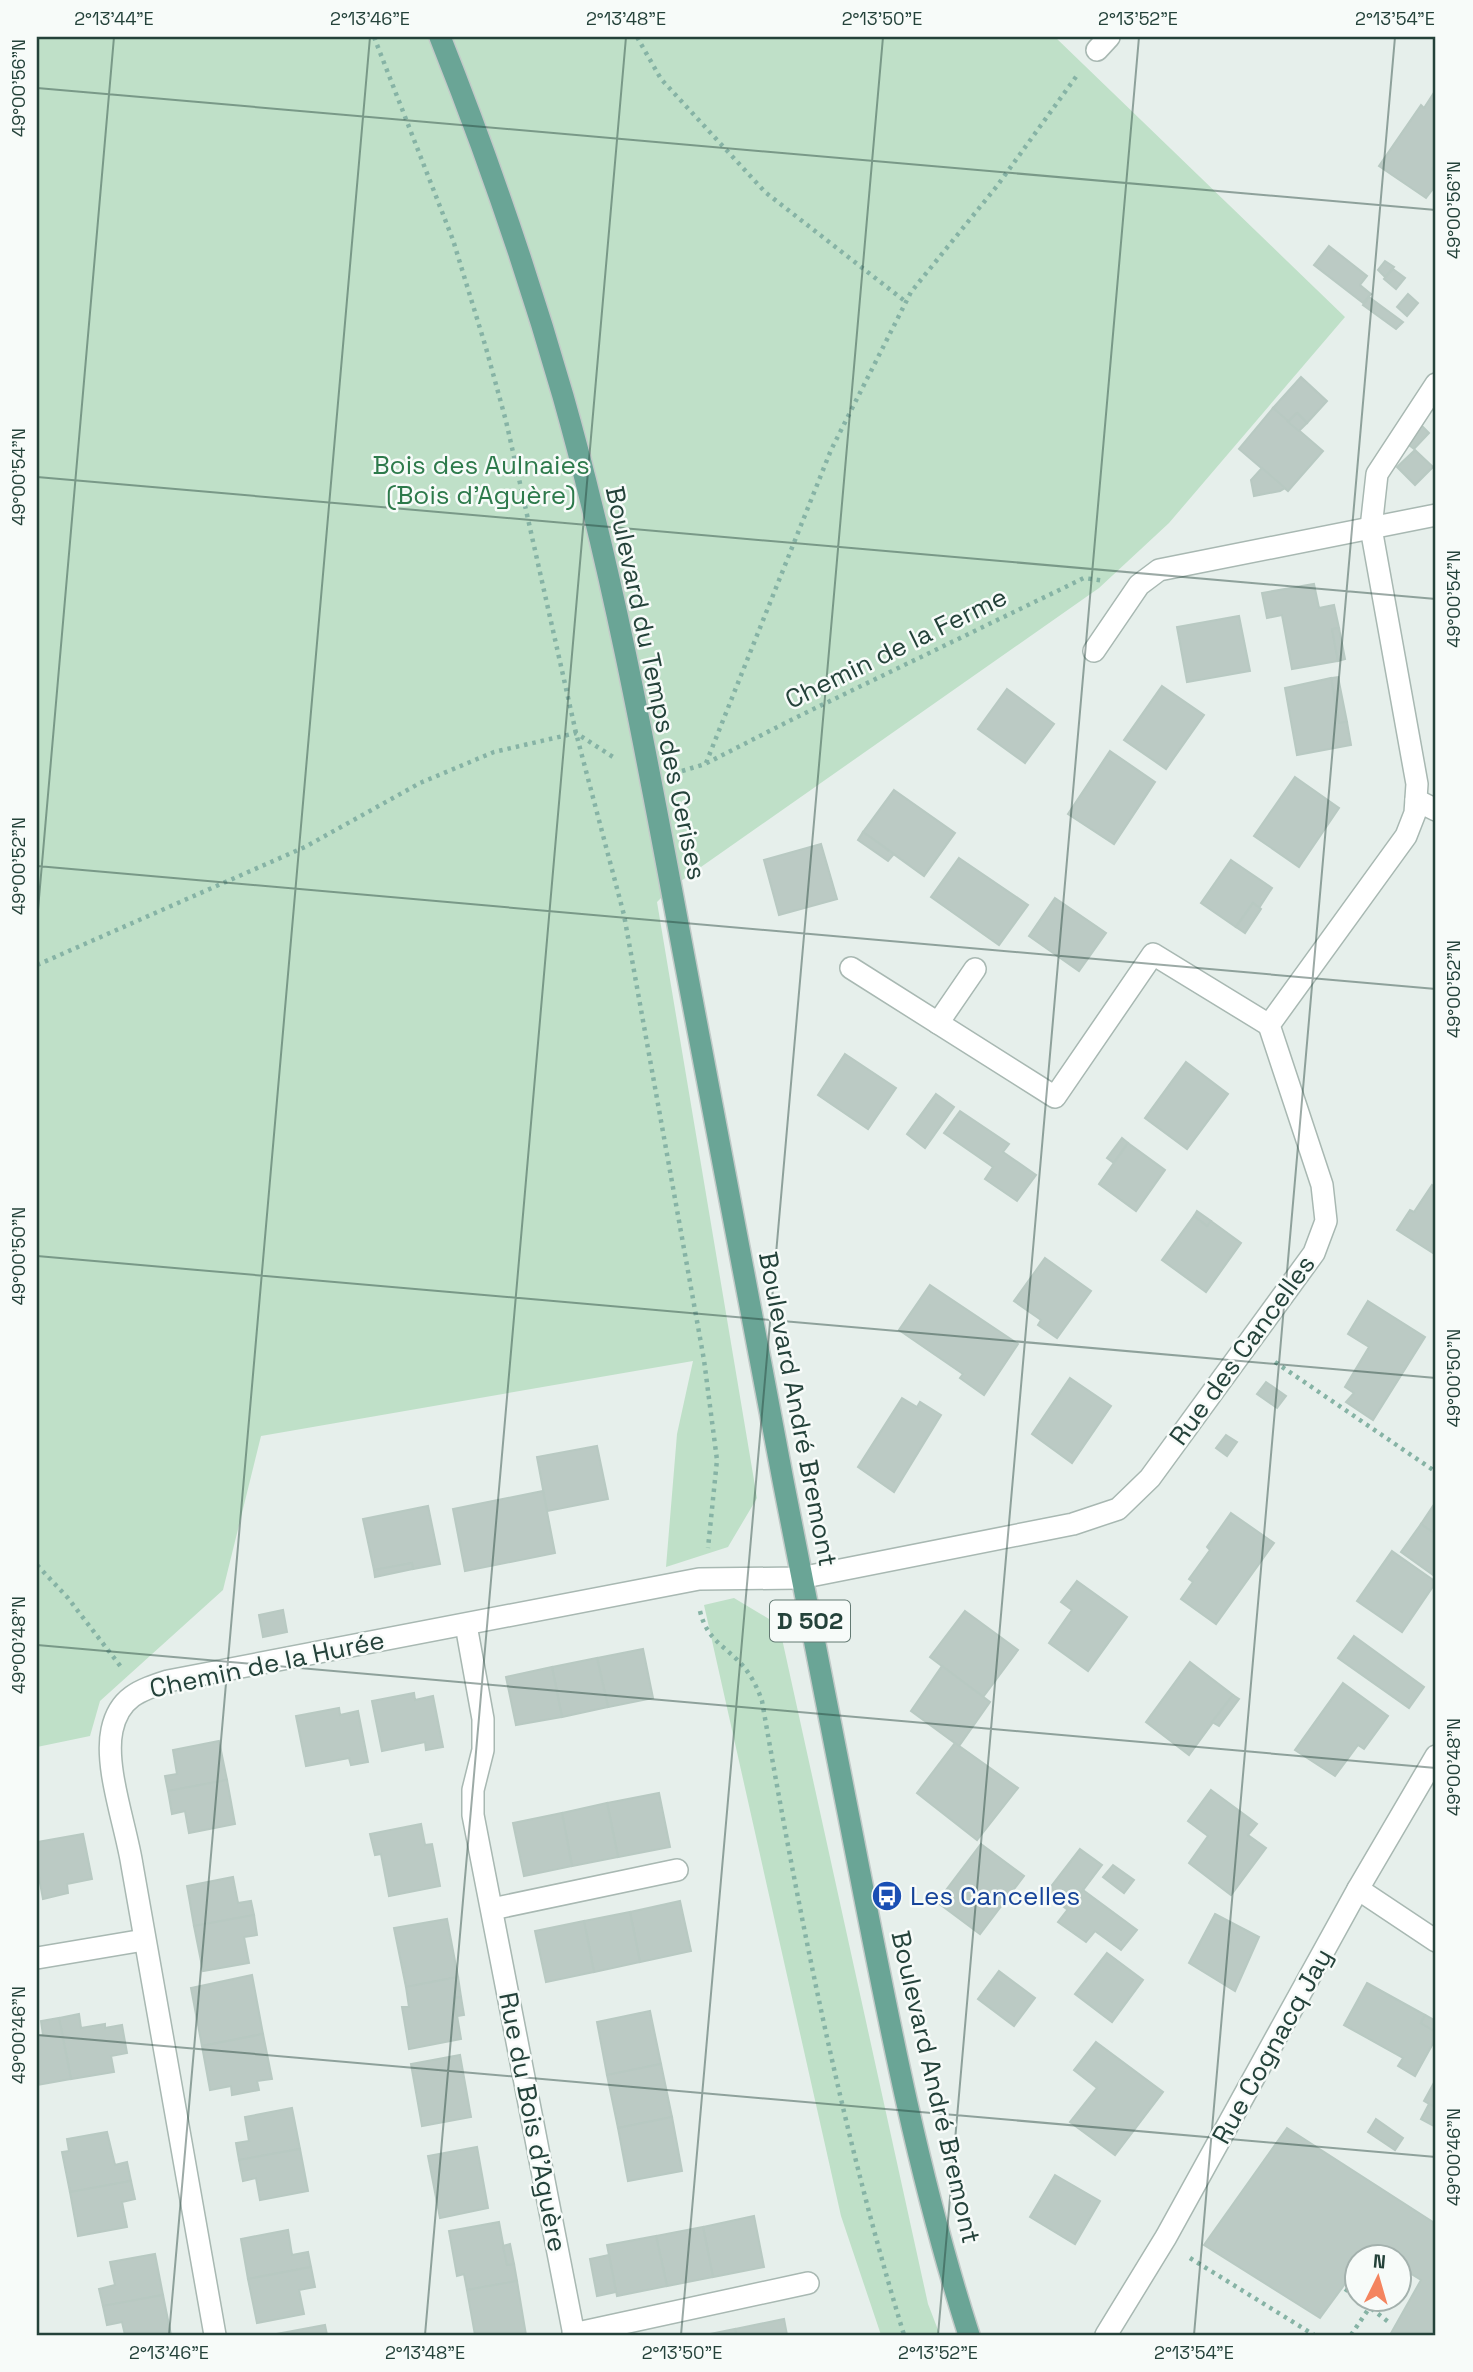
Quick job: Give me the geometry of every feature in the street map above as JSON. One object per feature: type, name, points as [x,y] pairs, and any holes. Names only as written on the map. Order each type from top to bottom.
[{"type":"main road","name":"Boulevard du Temps des Cerises","points":[[440,37],[493,173],[564,399],[621,639],[673,901]]},
{"type":"main road","name":"Boulevard André Bremont","points":[[673,901],[800,1578],[906,2105],[968,2335]]},
{"type":"street","points":[[1436,384],[1377,474],[1371,528],[1423,789],[1436,810]]},
{"type":"street","points":[[1094,651],[1139,585],[1159,570],[1436,515]]},
{"type":"street","points":[[850,968],[1055,1097],[1153,954],[1269,1025],[1406,836],[1423,789]]},
{"type":"street","points":[[938,1023],[975,969]]},
{"type":"street","name":"Rue des Cancelles","points":[[800,1578],[1073,1524],[1118,1509],[1150,1478],[1314,1253],[1326,1220],[1322,1185],[1269,1025]]},
{"type":"street","name":"Chemin de la Hurée","points":[[215,2335],[132,1863],[109,1751],[112,1727],[122,1707],[139,1690],[168,1681],[699,1578],[800,1578]]},
{"type":"street","name":"Rue du Bois d'Aguère","points":[[466,1625],[483,1720],[483,1750],[473,1790],[473,1815],[573,2335],[808,2283]]},
{"type":"street","name":"Rue Cognacq Jay","points":[[1106,2335],[1167,2237],[1358,1889],[1436,1756]]},
{"type":"street","points":[[492,1909],[677,1870]]},
{"type":"street","points":[[1358,1889],[1436,1941]]},
{"type":"street","points":[[37,1958],[145,1940]]},
{"type":"path","points":[[374,37],[453,240],[486,348],[506,421],[576,733],[624,915],[704,1360],[717,1460],[716,1490],[707,1554],[699,1578],[697,1602],[709,1635],[743,1665],[757,1685],[762,1701],[780,1804],[854,2151],[879,2252],[904,2335]]},
{"type":"path","points":[[637,37],[661,79],[765,191],[906,302],[911,292],[997,186],[1103,43]]},
{"type":"path","name":"Chemin de la Ferme","points":[[906,302],[831,450],[705,764],[1084,578],[1106,581]]},
{"type":"path","points":[[37,965],[305,847],[419,783],[494,752],[576,733]]},
{"type":"path","points":[[1248,1343],[1436,1472]]},
{"type":"path","points":[[37,1565],[68,1598],[139,1690]]},
{"type":"path","points":[[1167,2237],[1182,2253],[1314,2335]]},
{"type":"path","points":[[1350,2335],[1366,2312]]},
{"type":"path","points":[[1376,2312],[1391,2324]]},
{"type":"green space","name":"Bois des Aulnaies (Bois d'Aguère)","points":[[37,37],[1055,37],[1345,317],[1169,523],[1099,588],[671,888],[657,902],[757,1498],[728,1547],[666,1567],[677,1434],[693,1361],[261,1436],[223,1590],[100,1701],[90,1736],[37,1747]]},
{"type":"green space","points":[[734,1598],[779,1625],[928,2304],[940,2335],[881,2335],[841,2216],[704,1605]]},
{"type":"building","points":[[1435,91],[1436,163],[1432,169],[1436,172],[1436,185],[1426,198],[1379,166],[1421,105],[1424,108]]},
{"type":"building","points":[[1329,246],[1367,276],[1360,285],[1371,294],[1363,303],[1314,265]]},
{"type":"building","points":[[1385,261],[1394,267],[1385,277],[1378,270]]},
{"type":"building","points":[[1393,269],[1405,278],[1396,289],[1384,279]]},
{"type":"building","points":[[1408,294],[1418,303],[1407,316],[1397,307]]},
{"type":"building","points":[[1369,297],[1403,322],[1396,329],[1363,305]]},
{"type":"building","points":[[1301,377],[1327,401],[1307,423],[1297,413],[1288,422],[1273,408]]},
{"type":"building","points":[[1273,408],[1323,451],[1288,491],[1239,449]]},
{"type":"building","points":[[1297,413],[1307,423],[1299,431],[1288,422]]},
{"type":"building","points":[[1419,423],[1429,433],[1414,449],[1405,442]]},
{"type":"building","points":[[1415,450],[1433,467],[1415,485],[1397,467]]},
{"type":"building","points":[[1262,468],[1285,488],[1254,496],[1251,480]]},
{"type":"building","points":[[1314,584],[1319,608],[1334,605],[1339,628],[1332,629],[1338,661],[1292,669],[1282,615],[1267,618],[1262,593]]},
{"type":"building","points":[[1239,616],[1250,671],[1187,682],[1177,627]]},
{"type":"building","points":[[1339,628],[1345,659],[1338,661],[1332,629]]},
{"type":"building","points":[[1338,677],[1347,722],[1339,723],[1331,678]]},
{"type":"building","points":[[1331,678],[1339,723],[1347,722],[1351,745],[1297,755],[1285,688]]},
{"type":"building","points":[[1162,686],[1204,715],[1166,769],[1124,740]]},
{"type":"building","points":[[1007,689],[1054,724],[1025,763],[978,729]]},
{"type":"building","points":[[1110,751],[1155,782],[1114,844],[1068,814]]},
{"type":"building","points":[[1295,777],[1339,808],[1299,867],[1254,836]]},
{"type":"building","points":[[894,790],[955,833],[924,876],[863,832]]},
{"type":"building","points":[[863,832],[894,854],[888,861],[858,840]]},
{"type":"building","points":[[821,844],[837,899],[779,915],[764,860]]},
{"type":"building","points":[[959,858],[1028,905],[999,945],[931,897]]},
{"type":"building","points":[[1231,860],[1272,888],[1259,908],[1253,903],[1236,927],[1201,903]]},
{"type":"building","points":[[1055,898],[1106,933],[1079,971],[1029,936]]},
{"type":"building","points":[[1253,903],[1261,909],[1245,933],[1236,927]]},
{"type":"building","points":[[845,1054],[896,1088],[868,1129],[818,1095]]},
{"type":"building","points":[[1186,1062],[1228,1094],[1187,1149],[1145,1118]]},
{"type":"building","points":[[936,1094],[954,1107],[925,1148],[907,1134]]},
{"type":"building","points":[[960,1111],[1009,1144],[1003,1152],[1036,1175],[1017,1201],[985,1179],[993,1167],[944,1133]]},
{"type":"building","points":[[1122,1138],[1128,1143],[1114,1163],[1107,1158]]},
{"type":"building","points":[[1128,1143],[1165,1170],[1136,1211],[1099,1184]]},
{"type":"building","points":[[1432,1185],[1436,1188],[1436,1255],[1397,1230],[1410,1210],[1414,1212]]},
{"type":"building","points":[[1197,1211],[1211,1221],[1207,1226],[1194,1216]]},
{"type":"building","points":[[1194,1216],[1207,1226],[1211,1221],[1241,1243],[1206,1292],[1162,1260]]},
{"type":"building","points":[[1045,1258],[1091,1291],[1057,1338],[1038,1325],[1041,1320],[1014,1301]]},
{"type":"building","points":[[930,1285],[1018,1344],[984,1395],[960,1378],[963,1374],[899,1330]]},
{"type":"building","points":[[1368,1301],[1425,1337],[1373,1420],[1346,1402],[1354,1393],[1345,1387],[1369,1347],[1348,1334]]},
{"type":"building","points":[[1070,1378],[1111,1406],[1072,1463],[1032,1434]]},
{"type":"building","points":[[1266,1382],[1286,1396],[1277,1408],[1257,1394]]},
{"type":"building","points":[[902,1398],[917,1407],[920,1402],[941,1415],[894,1492],[858,1467]]},
{"type":"building","points":[[1226,1435],[1237,1442],[1227,1456],[1216,1448]]},
{"type":"building","points":[[597,1446],[608,1499],[547,1511],[537,1457]]},
{"type":"building","points":[[543,1491],[555,1553],[465,1571],[453,1509]]},
{"type":"building","points":[[428,1506],[440,1564],[413,1569],[412,1563],[374,1570],[363,1519]]},
{"type":"building","points":[[1433,1506],[1436,1508],[1435,1534],[1421,1524]]},
{"type":"building","points":[[1231,1513],[1274,1543],[1216,1624],[1181,1599],[1193,1582],[1189,1579],[1210,1550],[1207,1547]]},
{"type":"building","points":[[1421,1524],[1435,1534],[1436,1531],[1436,1577],[1401,1552]]},
{"type":"building","points":[[1392,1551],[1436,1582],[1402,1632],[1357,1601]]},
{"type":"building","points":[[412,1563],[413,1569],[375,1577],[374,1570]]},
{"type":"building","points":[[1077,1581],[1127,1617],[1088,1671],[1049,1643],[1072,1610],[1061,1602]]},
{"type":"building","points":[[283,1610],[287,1632],[263,1637],[259,1615]]},
{"type":"building","points":[[965,1611],[1018,1650],[983,1697],[930,1657]]},
{"type":"building","points":[[1354,1636],[1424,1687],[1409,1708],[1338,1658]]},
{"type":"building","points":[[643,1649],[653,1698],[608,1707],[597,1658]]},
{"type":"building","points":[[597,1658],[608,1707],[562,1717],[552,1667]]},
{"type":"building","points":[[1190,1662],[1233,1695],[1189,1755],[1146,1722]]},
{"type":"building","points":[[942,1666],[990,1702],[959,1746],[911,1711]]},
{"type":"building","points":[[552,1667],[562,1717],[516,1725],[506,1677]]},
{"type":"building","points":[[1343,1683],[1388,1716],[1364,1749],[1358,1745],[1335,1776],[1295,1750]]},
{"type":"building","points":[[414,1693],[415,1700],[433,1696],[443,1747],[426,1750],[425,1742],[382,1751],[372,1701]]},
{"type":"building","points":[[1233,1695],[1239,1699],[1219,1726],[1212,1722]]},
{"type":"building","points":[[339,1708],[340,1715],[358,1711],[368,1762],[351,1765],[349,1758],[306,1766],[296,1716]]},
{"type":"building","points":[[219,1741],[227,1780],[168,1791],[165,1776],[177,1774],[173,1750]]},
{"type":"building","points":[[955,1743],[1018,1788],[977,1840],[917,1793]]},
{"type":"building","points":[[227,1780],[235,1824],[189,1833],[185,1811],[172,1814],[168,1791]]},
{"type":"building","points":[[1211,1790],[1257,1824],[1248,1835],[1266,1848],[1231,1895],[1189,1863],[1208,1836],[1188,1821]]},
{"type":"building","points":[[659,1793],[670,1847],[618,1857],[607,1803]]},
{"type":"building","points":[[607,1803],[618,1857],[572,1866],[562,1813]]},
{"type":"building","points":[[562,1813],[572,1866],[524,1876],[513,1823]]},
{"type":"building","points":[[421,1824],[425,1845],[432,1844],[440,1886],[389,1896],[381,1854],[375,1855],[370,1834]]},
{"type":"building","points":[[83,1834],[92,1879],[67,1884],[68,1893],[43,1899],[37,1867],[37,1842]]},
{"type":"building","points":[[981,1844],[1024,1876],[980,1934],[937,1902]]},
{"type":"building","points":[[1080,1849],[1102,1865],[1068,1910],[1046,1893]]},
{"type":"building","points":[[1113,1865],[1134,1880],[1124,1893],[1103,1877]]},
{"type":"building","points":[[233,1877],[238,1903],[251,1901],[254,1915],[194,1926],[187,1886]]},
{"type":"building","points":[[1083,1890],[1137,1930],[1121,1950],[1095,1931],[1086,1942],[1058,1922]]},
{"type":"building","points":[[680,1901],[691,1951],[640,1962],[630,1912]]},
{"type":"building","points":[[630,1912],[640,1962],[594,1972],[584,1921]]},
{"type":"building","points":[[1215,1914],[1259,1937],[1235,1991],[1189,1963]]},
{"type":"building","points":[[254,1915],[257,1935],[244,1937],[249,1963],[203,1971],[194,1926]]},
{"type":"building","points":[[447,1919],[458,1977],[406,1987],[394,1928]]},
{"type":"building","points":[[584,1921],[594,1972],[546,1982],[535,1931]]},
{"type":"building","points":[[1107,1953],[1143,1980],[1112,2022],[1075,1994]]},
{"type":"building","points":[[999,1971],[1035,1998],[1014,2026],[978,1999]]},
{"type":"building","points":[[252,1975],[263,2034],[202,2046],[191,1988]]},
{"type":"building","points":[[458,1977],[461,1997],[454,1998],[461,2039],[409,2049],[402,2007],[409,2007],[406,1987]]},
{"type":"building","points":[[1367,1983],[1425,2015],[1421,2023],[1436,2032],[1436,2038],[1415,2076],[1398,2066],[1403,2058],[1344,2025]]},
{"type":"building","points":[[461,1997],[464,2015],[457,2016],[454,1998]]},
{"type":"building","points":[[650,2011],[661,2064],[607,2075],[597,2022]]},
{"type":"building","points":[[79,2014],[81,2028],[105,2024],[105,2028],[122,2025],[127,2053],[111,2056],[114,2072],[71,2079],[59,2018]]},
{"type":"building","points":[[1425,2015],[1436,2021],[1436,2032],[1421,2023]]},
{"type":"building","points":[[59,2018],[71,2079],[37,2085],[37,2036],[43,2035],[41,2021]]},
{"type":"building","points":[[263,2034],[272,2079],[257,2081],[259,2090],[232,2095],[231,2086],[210,2090],[202,2046]]},
{"type":"building","points":[[1096,2042],[1163,2092],[1115,2155],[1070,2122],[1097,2088],[1074,2070]]},
{"type":"building","points":[[460,2055],[471,2117],[422,2126],[411,2064]]},
{"type":"building","points":[[661,2064],[672,2117],[618,2128],[607,2075]]},
{"type":"building","points":[[1436,2079],[1436,2108],[1424,2101]]},
{"type":"building","points":[[1429,2104],[1436,2108],[1436,2127],[1421,2119]]},
{"type":"building","points":[[292,2108],[300,2149],[239,2160],[236,2143],[249,2141],[245,2117]]},
{"type":"building","points":[[672,2117],[682,2171],[628,2181],[618,2128]]},
{"type":"building","points":[[1376,2119],[1403,2138],[1395,2150],[1368,2132]]},
{"type":"building","points":[[1287,2128],[1436,2224],[1436,2335],[1390,2335],[1403,2312],[1414,2312],[1414,2292],[1421,2280],[1414,2276],[1414,2242],[1344,2242],[1344,2285],[1320,2318],[1204,2245]]},
{"type":"building","points":[[107,2132],[115,2165],[127,2162],[131,2181],[70,2192],[62,2152],[69,2151],[67,2139]]},
{"type":"building","points":[[477,2147],[488,2208],[440,2218],[428,2156]]},
{"type":"building","points":[[300,2149],[308,2191],[260,2200],[256,2178],[243,2181],[239,2160]]},
{"type":"building","points":[[1055,2175],[1100,2201],[1075,2244],[1030,2217]]},
{"type":"building","points":[[131,2181],[135,2199],[122,2202],[127,2227],[78,2236],[70,2192]]},
{"type":"building","points":[[754,2216],[764,2267],[713,2277],[703,2227]]},
{"type":"building","points":[[499,2222],[507,2265],[514,2264],[517,2281],[467,2290],[464,2274],[457,2276],[449,2231]]},
{"type":"building","points":[[703,2227],[713,2277],[667,2286],[656,2236]]},
{"type":"building","points":[[288,2230],[292,2255],[308,2252],[311,2267],[248,2279],[241,2239]]},
{"type":"building","points":[[656,2236],[667,2286],[617,2296],[607,2245]]},
{"type":"building","points":[[510,2244],[514,2264],[507,2265],[503,2246]]},
{"type":"building","points":[[155,2254],[163,2295],[103,2306],[99,2289],[115,2285],[110,2262]]},
{"type":"building","points":[[609,2255],[616,2292],[597,2296],[590,2259]]},
{"type":"building","points":[[311,2267],[315,2287],[299,2290],[304,2314],[257,2323],[248,2279]]},
{"type":"building","points":[[517,2281],[526,2335],[475,2335],[467,2290]]},
{"type":"building","points":[[163,2295],[171,2335],[125,2335],[122,2322],[107,2325],[103,2306]]},
{"type":"building","points":[[784,2319],[787,2335],[736,2335],[735,2329]]},
{"type":"building","points":[[325,2325],[327,2335],[271,2335]]},
{"type":"building","points":[[735,2329],[736,2335],[705,2335]]},
{"type":"place","name":"Les Cancelles","points":[[887,1896]]}]
